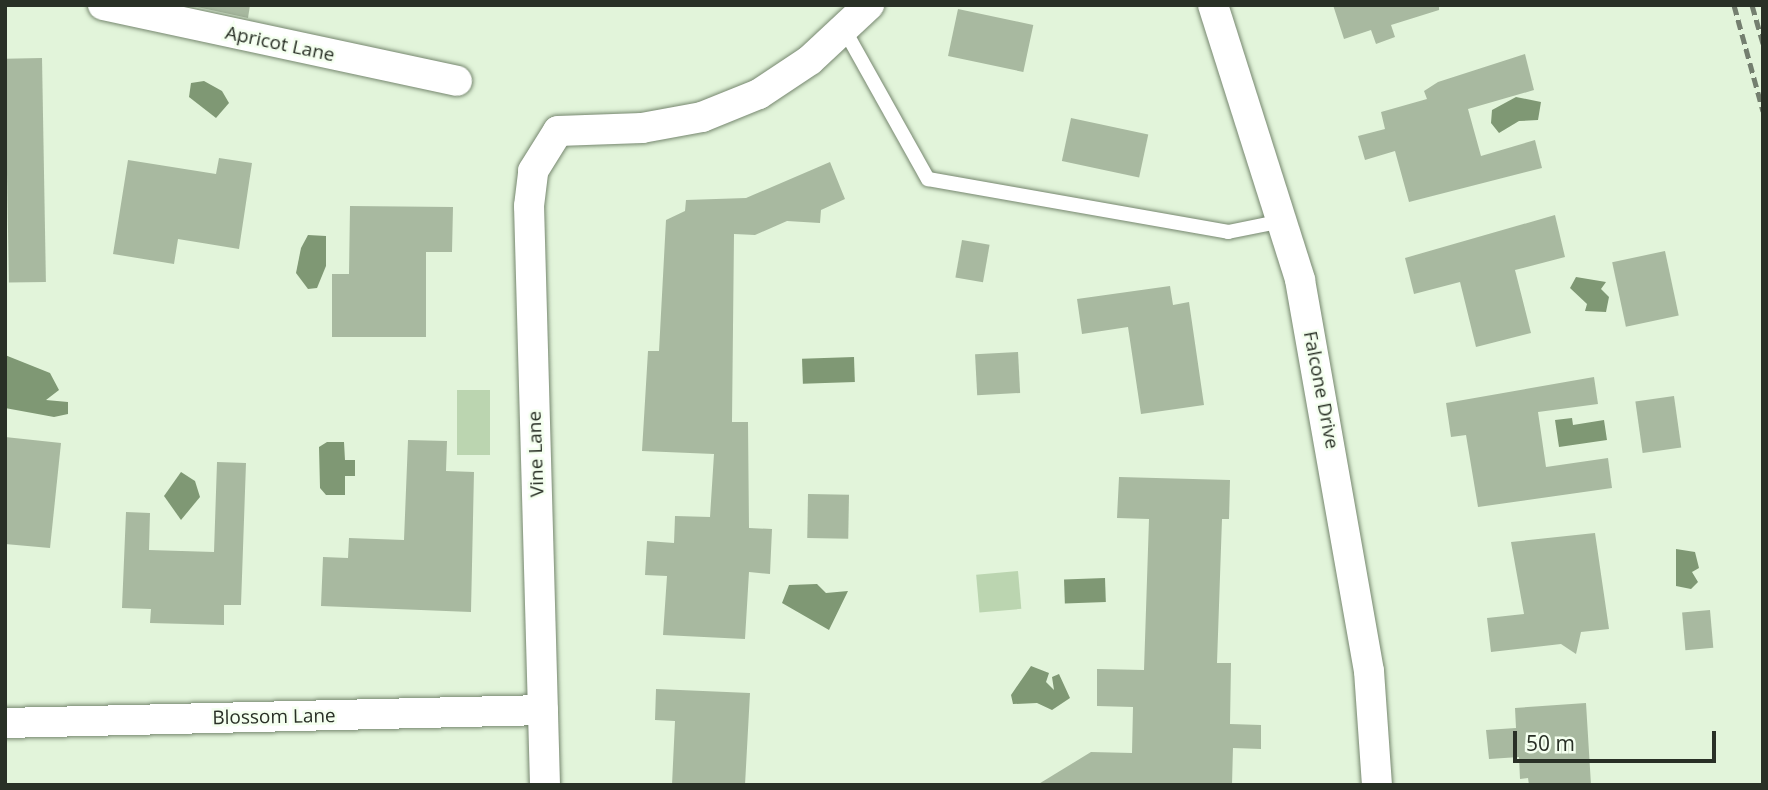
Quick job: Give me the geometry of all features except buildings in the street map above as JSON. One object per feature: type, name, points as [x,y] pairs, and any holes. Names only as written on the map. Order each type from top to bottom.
[{"type":"street","name":"Apricot Lane","points":[[103,5],[457,81]]},
{"type":"street","points":[[844,29],[869,5]]},
{"type":"street","name":"Falcone Drive","points":[[1213,5],[1300,280],[1340,492],[1369,671],[1377,785]]},
{"type":"street","name":"Vine Lane","points":[[545,785],[529,206],[533,171],[558,131],[642,128],[702,117],[759,94],[844,29]]},
{"type":"street","name":"Blossom Lane","points":[[5,723],[543,710]]},
{"type":"lane","points":[[844,29],[928,179],[1228,232],[1282,221]]},
{"type":"shaded area","points":[[204,81],[222,91],[229,103],[216,118],[189,97],[191,83]]},
{"type":"shaded area","points":[[1516,97],[1541,102],[1538,120],[1519,121],[1499,133],[1491,123],[1492,110]]},
{"type":"shaded area","points":[[308,235],[326,236],[326,266],[317,288],[308,289],[296,273],[301,248]]},
{"type":"shaded area","points":[[1576,277],[1606,282],[1601,289],[1609,297],[1606,312],[1585,311],[1587,304],[1570,288]]},
{"type":"shaded area","points":[[5,355],[50,373],[59,390],[46,400],[68,402],[68,414],[54,417],[5,408]]},
{"type":"shaded area","points":[[854,357],[855,382],[803,384],[802,359]]},
{"type":"shaded area","points":[[457,390],[490,390],[490,455],[457,455]]},
{"type":"shaded area","points":[[1572,418],[1573,425],[1604,420],[1607,440],[1559,447],[1555,420]]},
{"type":"shaded area","points":[[327,442],[344,442],[345,460],[355,460],[355,476],[345,476],[345,495],[326,495],[320,488],[319,447]]},
{"type":"shaded area","points":[[181,472],[195,481],[200,497],[181,520],[164,496]]},
{"type":"shaded area","points":[[1676,549],[1695,552],[1699,568],[1692,572],[1698,582],[1691,589],[1676,586]]},
{"type":"shaded area","points":[[1018,571],[1021,609],[979,613],[976,575]]},
{"type":"shaded area","points":[[1105,578],[1106,602],[1065,603],[1064,579]]},
{"type":"shaded area","points":[[817,584],[826,593],[848,591],[829,630],[782,603],[789,585]]},
{"type":"shaded area","points":[[1031,666],[1049,673],[1046,682],[1054,690],[1052,677],[1059,674],[1070,698],[1052,710],[1037,703],[1013,704],[1011,695]]},
{"type":"railway","points":[[1734,5],[1763,111]]},
{"type":"railway","points":[[1752,5],[1763,43]]}]
